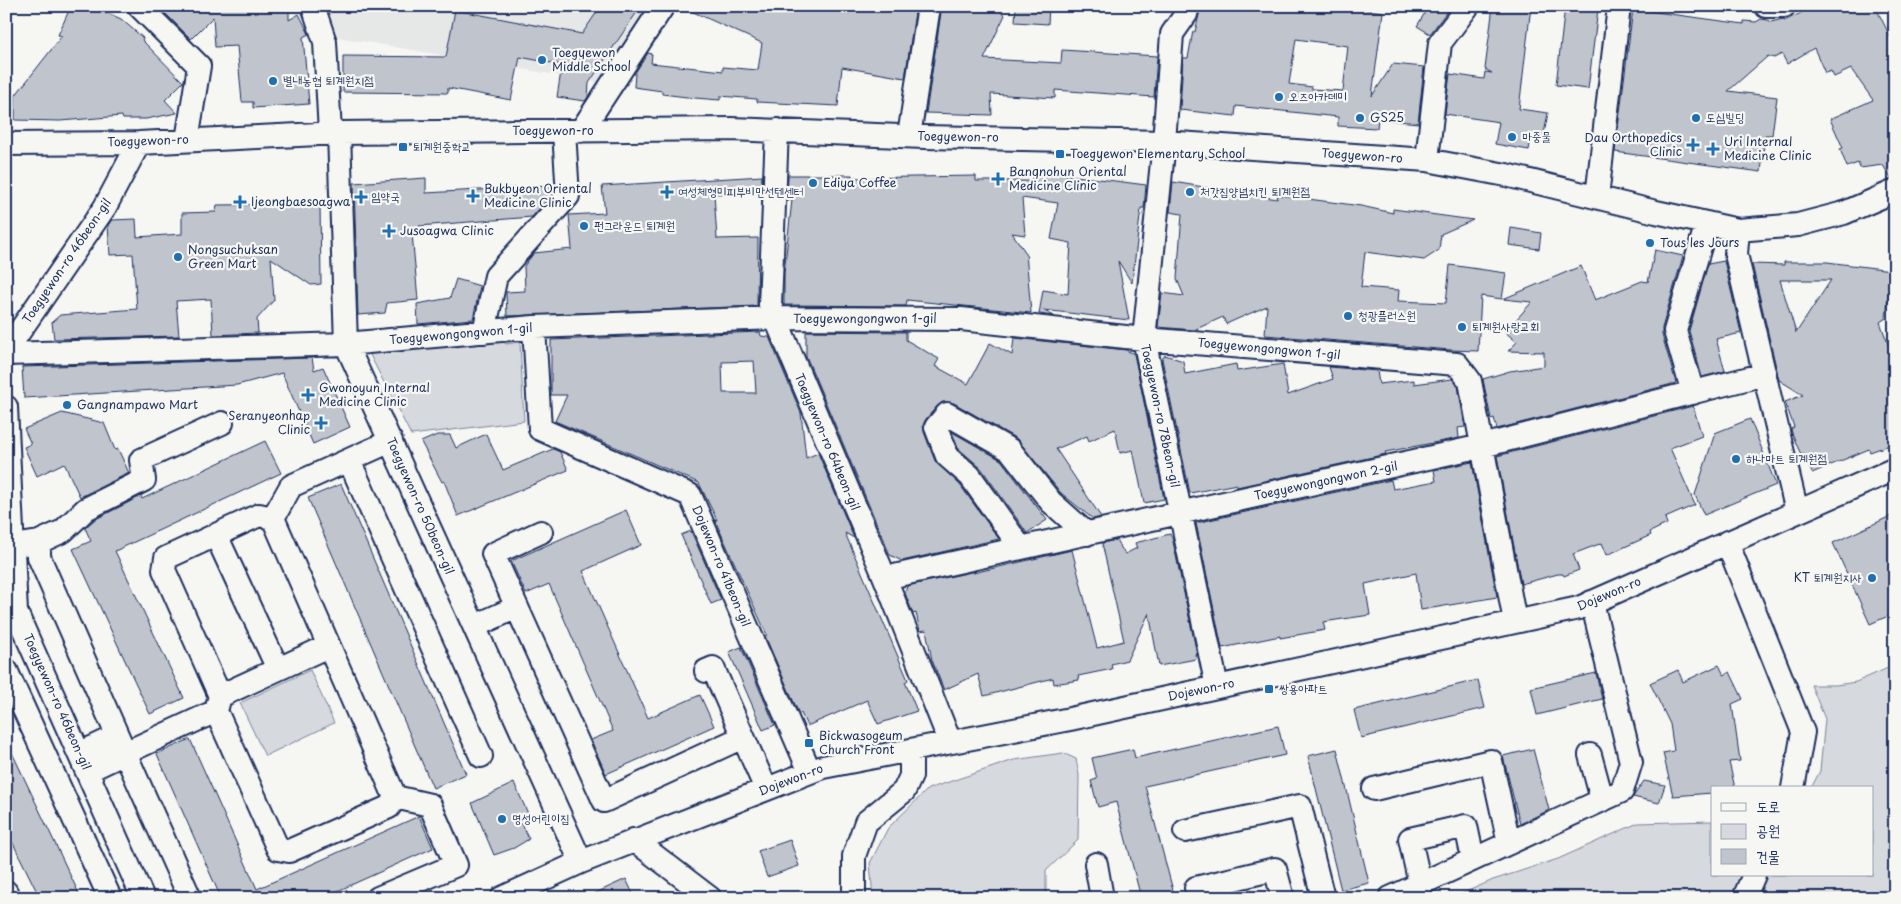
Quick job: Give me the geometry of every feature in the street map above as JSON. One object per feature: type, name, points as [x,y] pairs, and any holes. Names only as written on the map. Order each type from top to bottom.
[{"type":"street","points":[[139,6],[199,66],[187,140]]},
{"type":"street","name":"Toegyewon-ro 50beon-gil","points":[[312,6],[325,42],[334,133],[346,344],[581,862]]},
{"type":"street","points":[[484,332],[496,276],[568,196],[573,131],[663,6]]},
{"type":"street","points":[[909,136],[929,6]]},
{"type":"street","name":"Toegyewon-ro 78beon-gil","points":[[1188,6],[1186,14],[1172,34],[1164,142],[1144,339],[1217,687]]},
{"type":"street","points":[[1427,160],[1440,43],[1468,6]]},
{"type":"street","points":[[1597,197],[1619,6]]},
{"type":"street","points":[[1766,6],[1784,6]]},
{"type":"street","name":"Toegyewon-ro","points":[[6,144],[139,143],[334,133],[777,130],[909,136],[1164,142],[1427,160],[1506,174],[1656,212],[1738,230],[1798,225],[1844,213],[1895,191]]},
{"type":"street","name":"Toegyewon-ro 64beon-gil","points":[[777,130],[770,305],[885,578],[950,742]]},
{"type":"street","name":"Toegyewon-ro 46beon-gil","points":[[6,352],[105,207],[139,143]]},
{"type":"street","points":[[1693,392],[1675,331],[1707,223]]},
{"type":"street","points":[[1738,230],[1736,254],[1797,512]]},
{"type":"street","name":"Toegyewongongwon 1-gil","points":[[6,352],[346,344],[534,327],[775,318],[961,319],[1144,339],[1457,364],[1470,381],[1515,622]]},
{"type":"street","name":"Dojewon-ro 41beon-gil","points":[[534,327],[540,429],[690,495],[810,772]]},
{"type":"street","name":"Toegyewongongwon 2-gil","points":[[885,578],[1482,446],[1765,374]]},
{"type":"street","name":"Toegyewon-ro 46beon-gil","points":[[6,408],[12,546],[11,614],[83,762],[143,898]]},
{"type":"street","points":[[1021,548],[970,476],[948,456],[936,427],[946,414],[1010,450],[1051,502],[1087,534]]},
{"type":"street","points":[[12,546],[39,542],[63,531],[86,509],[144,480],[141,460],[222,423]]},
{"type":"street","points":[[273,518],[291,486],[391,442]]},
{"type":"street","points":[[349,460],[481,756]]},
{"type":"street","name":"Dojewon-ro","points":[[502,898],[634,840],[823,766],[1070,719],[1579,608],[1895,469]]},
{"type":"street","points":[[273,518],[259,515],[166,558],[164,570],[278,849],[289,851],[389,807],[395,797]]},
{"type":"street","points":[[273,518],[395,797]]},
{"type":"street","points":[[541,532],[493,554],[604,801],[743,737]]},
{"type":"street","points":[[216,535],[278,669]]},
{"type":"street","points":[[39,542],[39,557],[190,898]]},
{"type":"street","points":[[1727,542],[1803,732],[1793,786]]},
{"type":"street","points":[[1390,898],[1622,791],[1631,762],[1592,602]]},
{"type":"street","points":[[475,626],[517,607]]},
{"type":"street","points":[[83,762],[218,704],[278,669],[328,646]]},
{"type":"street","points":[[706,671],[713,668],[766,789]]},
{"type":"street","points":[[6,670],[110,898]]},
{"type":"street","points":[[854,898],[854,856],[866,822],[904,791],[911,776],[911,750]]},
{"type":"street","points":[[1590,755],[1602,799]]},
{"type":"street","points":[[1374,788],[1490,762],[1509,843]]},
{"type":"street","points":[[378,898],[456,864],[430,805],[395,797]]},
{"type":"street","points":[[1185,831],[1300,806],[1323,898]]},
{"type":"street","points":[[1420,884],[1410,839],[1466,826],[1473,859]]},
{"type":"street","points":[[634,840],[710,898]]},
{"type":"street","points":[[1096,864],[1102,898]]},
{"type":"street","points":[[1196,888],[1275,869],[1283,898]]},
{"type":"street","points":[[1744,898],[1754,876]]},
{"type":"street","points":[[6,892],[9,898]]},
{"type":"shaded area","name":"Toegyewon Middle School","points":[[323,6],[651,6],[602,83],[332,36]]},
{"type":"green space","points":[[497,336],[506,344],[520,342],[524,421],[411,435],[370,355],[374,348]]},
{"type":"green space","points":[[1895,665],[1895,898],[1755,898],[1765,876],[1874,876],[1874,786],[1812,786],[1820,771],[1825,719],[1811,685],[1836,685],[1856,682]]},
{"type":"green space","points":[[310,670],[334,723],[265,756],[240,703]]},
{"type":"green space","points":[[1063,753],[1076,759],[1079,775],[1078,840],[1046,871],[1046,898],[873,898],[870,863],[888,828],[928,789],[1014,760]]},
{"type":"green space","points":[[1711,821],[1711,876],[1742,876],[1731,898],[1452,898],[1493,880],[1558,859],[1638,823]]},
{"type":"building","points":[[71,6],[92,6],[121,19],[143,38],[142,40],[183,82],[165,100],[177,113],[146,119],[123,119],[122,116],[60,121],[15,120],[15,96],[62,36],[58,35]]},
{"type":"building","points":[[158,6],[289,6],[289,20],[299,14],[309,34],[303,37],[309,104],[253,108],[253,102],[242,102],[237,46],[215,47],[213,17],[191,39]]},
{"type":"building","points":[[601,6],[641,6],[589,83],[588,97],[585,101],[557,97],[562,65],[520,57],[511,100],[448,88],[448,93],[343,92],[343,56],[446,57],[455,10],[582,34]]},
{"type":"building","points":[[680,6],[916,6],[905,78],[842,67],[838,106],[757,102],[757,99],[720,96],[720,100],[695,98],[662,94],[662,91],[634,87],[635,73],[648,53],[652,54],[651,63],[723,71],[723,67],[758,70],[762,43]]},
{"type":"building","points":[[942,6],[992,6],[1005,15],[984,59],[1061,63],[1062,50],[1157,56],[1154,97],[1055,90],[1055,98],[991,94],[992,115],[926,113]]},
{"type":"building","points":[[1016,6],[1049,6],[1048,24],[1015,22]]},
{"type":"building","points":[[1201,6],[1341,6],[1383,12],[1372,96],[1393,64],[1424,67],[1418,123],[1378,119],[1377,128],[1338,126],[1338,117],[1236,106],[1235,116],[1180,110],[1183,58],[1188,58],[1193,31],[1195,32]],"holes":[[[1296,39],[1348,46],[1343,91],[1312,89],[1312,87],[1289,84]]]},
{"type":"building","points":[[1429,6],[1451,6],[1430,34],[1417,26]]},
{"type":"building","points":[[1493,6],[1531,6],[1519,109],[1548,113],[1543,139],[1531,137],[1529,150],[1495,144],[1499,122],[1445,114],[1450,74],[1484,79],[1485,72],[1492,73],[1485,69]]},
{"type":"building","points":[[1565,6],[1598,9],[1588,89],[1556,85]]},
{"type":"building","points":[[1816,6],[1875,6],[1895,46],[1895,178],[1891,179],[1883,165],[1860,168],[1858,163],[1847,167],[1840,149],[1843,148],[1830,119],[1873,100],[1851,69],[1834,77],[1831,71],[1825,73],[1814,48],[1787,64],[1782,54],[1774,58],[1768,56],[1728,91],[1777,97],[1772,135],[1765,135],[1761,172],[1615,152],[1633,9],[1744,24],[1744,21],[1756,22],[1761,19],[1771,22],[1783,19],[1784,21]]},
{"type":"building","points":[[1037,171],[1146,185],[1144,208],[1141,208],[1132,283],[1118,261],[1129,320],[1043,310],[1054,316],[1039,314],[1043,290],[1068,294],[1071,243],[1051,239],[1058,203],[1022,198],[1025,235],[1012,233],[1026,253],[1031,313],[907,300],[906,306],[784,305],[784,273],[792,200],[787,200],[788,175],[852,175],[852,178],[976,176],[976,181],[1036,181]]},
{"type":"building","points":[[762,176],[761,192],[714,194],[717,239],[758,238],[757,306],[507,316],[506,292],[525,291],[524,266],[534,253],[572,249],[569,215],[605,213],[602,186]]},
{"type":"building","points":[[426,178],[426,193],[549,186],[551,196],[532,217],[419,226],[419,232],[412,233],[418,300],[387,303],[385,313],[358,315],[354,183]]},
{"type":"building","points":[[1173,182],[1277,199],[1278,195],[1361,206],[1393,213],[1393,209],[1473,220],[1441,234],[1439,250],[1424,260],[1365,252],[1361,287],[1399,290],[1398,301],[1446,303],[1450,265],[1506,273],[1502,299],[1481,296],[1478,351],[1265,335],[1267,306],[1226,324],[1223,317],[1194,330],[1158,327],[1162,293],[1184,296],[1177,279],[1182,214],[1170,212]]},
{"type":"building","points":[[320,204],[321,284],[311,285],[271,258],[274,300],[257,319],[258,333],[213,335],[211,299],[176,301],[179,336],[54,339],[52,322],[60,315],[137,309],[133,254],[110,255],[108,225],[112,220],[136,219],[137,237],[182,234],[182,213],[216,212],[217,205]]},
{"type":"building","points":[[1511,228],[1541,233],[1539,249],[1509,245]]},
{"type":"building","points":[[1655,250],[1683,256],[1662,328],[1662,335],[1676,383],[1497,429],[1494,418],[1491,419],[1483,379],[1510,371],[1544,366],[1544,352],[1508,351],[1517,342],[1505,332],[1532,302],[1503,299],[1581,266],[1595,300],[1642,281],[1648,282]]},
{"type":"building","points":[[1724,261],[1741,333],[1716,339],[1725,371],[1702,377],[1689,331],[1708,264]]},
{"type":"building","points":[[1784,262],[1827,262],[1891,270],[1886,318],[1880,322],[1895,363],[1895,443],[1870,452],[1869,449],[1812,473],[1804,453],[1801,455],[1792,433],[1791,429],[1794,427],[1785,402],[1803,395],[1779,380],[1752,264],[1784,265]],"holes":[[[1780,280],[1831,280],[1796,333]]]},
{"type":"building","points":[[456,279],[480,286],[473,319],[418,324],[417,304],[450,298]]},
{"type":"building","points":[[806,331],[906,332],[906,340],[939,359],[935,366],[968,384],[990,343],[1012,355],[1014,338],[1126,350],[1134,354],[1164,499],[1144,503],[1133,450],[1120,453],[1115,429],[1089,441],[1087,436],[1056,449],[1101,517],[1093,519],[1061,493],[1017,439],[954,403],[942,402],[926,419],[923,425],[935,461],[960,485],[999,539],[902,561],[890,555],[806,356]]},
{"type":"building","points":[[760,332],[761,336],[769,337],[801,413],[806,458],[818,453],[854,538],[845,533],[908,680],[905,682],[917,711],[878,724],[867,700],[807,726],[801,713],[799,714],[765,636],[767,635],[699,483],[555,421],[567,395],[551,395],[551,340]],"holes":[[[754,361],[756,393],[723,393],[722,362]]]},
{"type":"building","points":[[1165,355],[1183,361],[1185,374],[1236,364],[1237,371],[1283,364],[1288,395],[1333,379],[1329,367],[1377,371],[1379,384],[1414,380],[1414,384],[1452,379],[1458,386],[1465,427],[1458,428],[1459,438],[1385,452],[1386,454],[1237,487],[1237,484],[1190,493],[1162,359]]},
{"type":"building","points":[[312,358],[314,370],[323,367],[350,427],[313,444],[282,373],[237,385],[24,398],[22,367]]},
{"type":"building","points":[[1693,406],[1702,436],[1670,448],[1695,505],[1665,518],[1667,524],[1650,532],[1651,535],[1607,555],[1602,543],[1573,554],[1579,570],[1564,576],[1563,574],[1558,574],[1521,584],[1497,456]]},
{"type":"building","points":[[62,413],[104,423],[115,450],[118,449],[129,473],[80,497],[64,463],[37,476],[24,447],[31,444],[24,429]]},
{"type":"building","name":"하나마트 퇴계원점","points":[[1750,419],[1776,485],[1704,515],[1695,495],[1715,433]]},
{"type":"building","points":[[952,432],[1001,460],[1047,520],[1027,533],[981,468],[958,448]]},
{"type":"building","points":[[486,434],[503,470],[553,449],[560,452],[568,470],[458,516],[444,481],[442,482],[421,442],[437,435],[450,435],[456,448]]},
{"type":"building","points":[[265,441],[281,473],[115,551],[184,698],[150,714],[73,549],[91,541],[85,528],[94,520],[141,496],[142,499]]},
{"type":"building","points":[[1472,462],[1497,597],[1421,610],[1416,573],[1365,584],[1370,615],[1323,622],[1325,630],[1280,638],[1280,636],[1222,648],[1196,523],[1391,480],[1393,489],[1436,481],[1434,470]]},
{"type":"building","points":[[341,484],[466,774],[433,788],[308,498]]},
{"type":"building","points":[[626,510],[641,545],[583,571],[648,718],[700,695],[714,726],[606,774],[591,740],[613,731],[549,584],[526,594],[511,561]]},
{"type":"building","name":"KT 퇴계원지사","points":[[1895,514],[1895,613],[1870,624],[1833,543]]},
{"type":"building","points":[[691,531],[721,600],[711,604],[681,535]]},
{"type":"building","points":[[1170,534],[1197,654],[1195,654],[1196,659],[1159,666],[1149,613],[1127,660],[1111,664],[1112,669],[1078,676],[1079,680],[1054,684],[1053,678],[984,696],[978,674],[944,690],[932,660],[926,630],[920,631],[916,613],[913,614],[905,593],[907,586],[1072,550],[1097,648],[1124,641],[1102,543],[1116,540],[1125,554],[1137,548],[1135,543]]},
{"type":"building","points":[[741,647],[775,725],[763,730],[729,652]]},
{"type":"building","points":[[1719,665],[1724,675],[1730,672],[1743,699],[1732,704],[1740,761],[1729,762],[1735,786],[1711,786],[1711,793],[1673,796],[1663,753],[1674,751],[1670,724],[1650,683],[1678,670],[1683,682]]},
{"type":"building","points":[[1596,673],[1602,699],[1537,715],[1531,688]]},
{"type":"building","points":[[1478,680],[1485,708],[1361,738],[1354,710]]},
{"type":"building","points":[[1278,726],[1285,755],[1145,786],[1175,898],[1141,898],[1116,802],[1098,807],[1091,781],[1097,779],[1092,758],[1133,749],[1135,758]]},
{"type":"building","points":[[190,739],[257,889],[419,816],[433,848],[322,898],[221,898],[157,754]]},
{"type":"building","points":[[6,740],[81,898],[40,898],[6,829]]},
{"type":"building","points":[[1337,749],[1369,883],[1341,890],[1308,756]]},
{"type":"building","points":[[1533,749],[1549,810],[1520,824],[1503,756]]},
{"type":"building","points":[[1644,781],[1665,785],[1659,803],[1633,797]]},
{"type":"building","name":"명성어린이집","points":[[514,783],[530,818],[520,820],[529,839],[514,848],[494,855],[472,803]]},
{"type":"building","points":[[790,840],[799,866],[767,877],[758,851]]},
{"type":"building","points":[[626,879],[635,898],[585,898]]},
{"type":"place","name":"Toegyewon Middle School","points":[[542,60]]},
{"type":"place","name":"별내농협 퇴계원지점","points":[[273,81]]},
{"type":"place","name":"오즈아카데미","points":[[1279,97]]},
{"type":"place","name":"GS25","points":[[1360,118]]},
{"type":"place","name":"도심빌딩","points":[[1696,118]]},
{"type":"place","name":"마중물","points":[[1512,137]]},
{"type":"place","name":"Dau Orthopedics Clinic","points":[[1693,145]]},
{"type":"place","name":"퇴계원중학교","points":[[403,147]]},
{"type":"place","name":"Uri Internal Medicine Clinic","points":[[1713,149]]},
{"type":"place","name":"Toegyewon Elementary School","points":[[1060,154]]},
{"type":"place","name":"Bangnohun Oriental Medicine Clinic","points":[[998,179]]},
{"type":"place","name":"Ediya Coffee","points":[[813,183]]},
{"type":"place","name":"여성체형미피부비만선텐센터","points":[[667,192]]},
{"type":"place","name":"처갓집양념치킨 퇴계원점","points":[[1190,192]]},
{"type":"place","name":"Bukbyeon Oriental Medicine Clinic","points":[[473,196]]},
{"type":"place","name":"임약국","points":[[361,197]]},
{"type":"place","name":"Ijeongbaesoagwa","points":[[240,202]]},
{"type":"place","name":"펀그라운드 퇴계원","points":[[584,226]]},
{"type":"place","name":"Jusoagwa Clinic","points":[[389,231]]},
{"type":"place","name":"Tous les Jours","points":[[1650,243]]},
{"type":"place","name":"Nongsuchuksan Green Mart","points":[[178,257]]},
{"type":"place","name":"청광플러스원","points":[[1348,316]]},
{"type":"place","name":"퇴계원사랑교회","points":[[1462,327]]},
{"type":"place","name":"Gwonoyun Internal Medicine Clinic","points":[[308,395]]},
{"type":"place","name":"Gangnampawo Mart","points":[[67,405]]},
{"type":"place","name":"Seranyeonhap Clinic","points":[[321,423]]},
{"type":"place","name":"하나마트 퇴계원점","points":[[1736,459]]},
{"type":"place","name":"KT 퇴계원지사","points":[[1872,578]]},
{"type":"place","name":"쌍용아파트","points":[[1269,689]]},
{"type":"place","name":"Bickwasogeum Church Front","points":[[809,743]]},
{"type":"place","name":"명성어린이집","points":[[502,819]]}]
